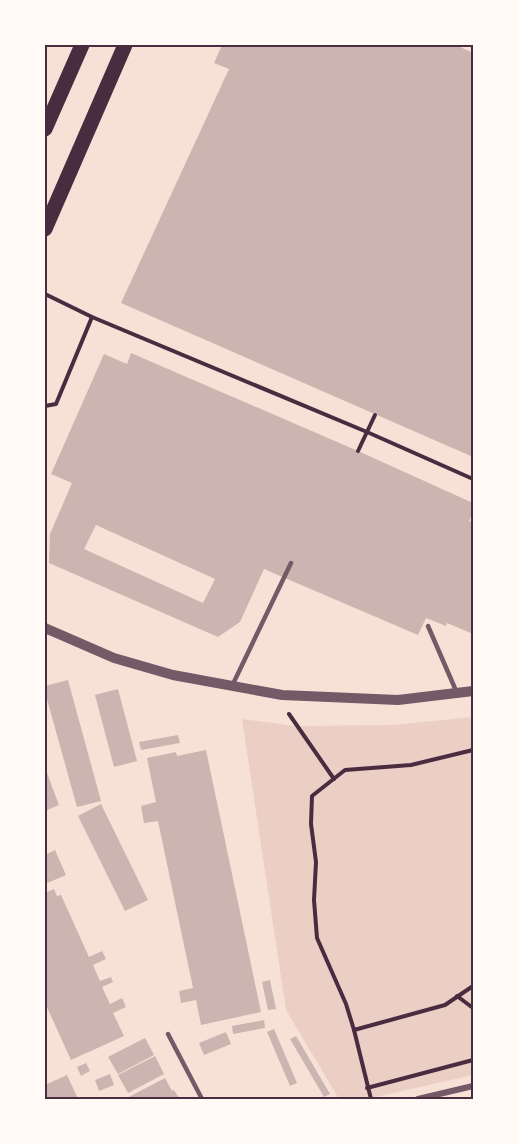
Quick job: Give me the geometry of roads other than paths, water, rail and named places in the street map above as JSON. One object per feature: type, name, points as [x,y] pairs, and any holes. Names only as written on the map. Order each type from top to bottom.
[{"type":"main road","points":[[45,129],[51,101],[82,45]]},
{"type":"main road","points":[[45,229],[125,45]]},
{"type":"street","points":[[45,628],[114,658],[173,675],[282,695],[398,700],[473,691]]},
{"type":"street","points":[[418,1099],[473,1086]]},
{"type":"lane","points":[[232,686],[291,563]]},
{"type":"lane","points":[[428,626],[457,694]]},
{"type":"lane","points":[[168,1034],[202,1099]]}]
